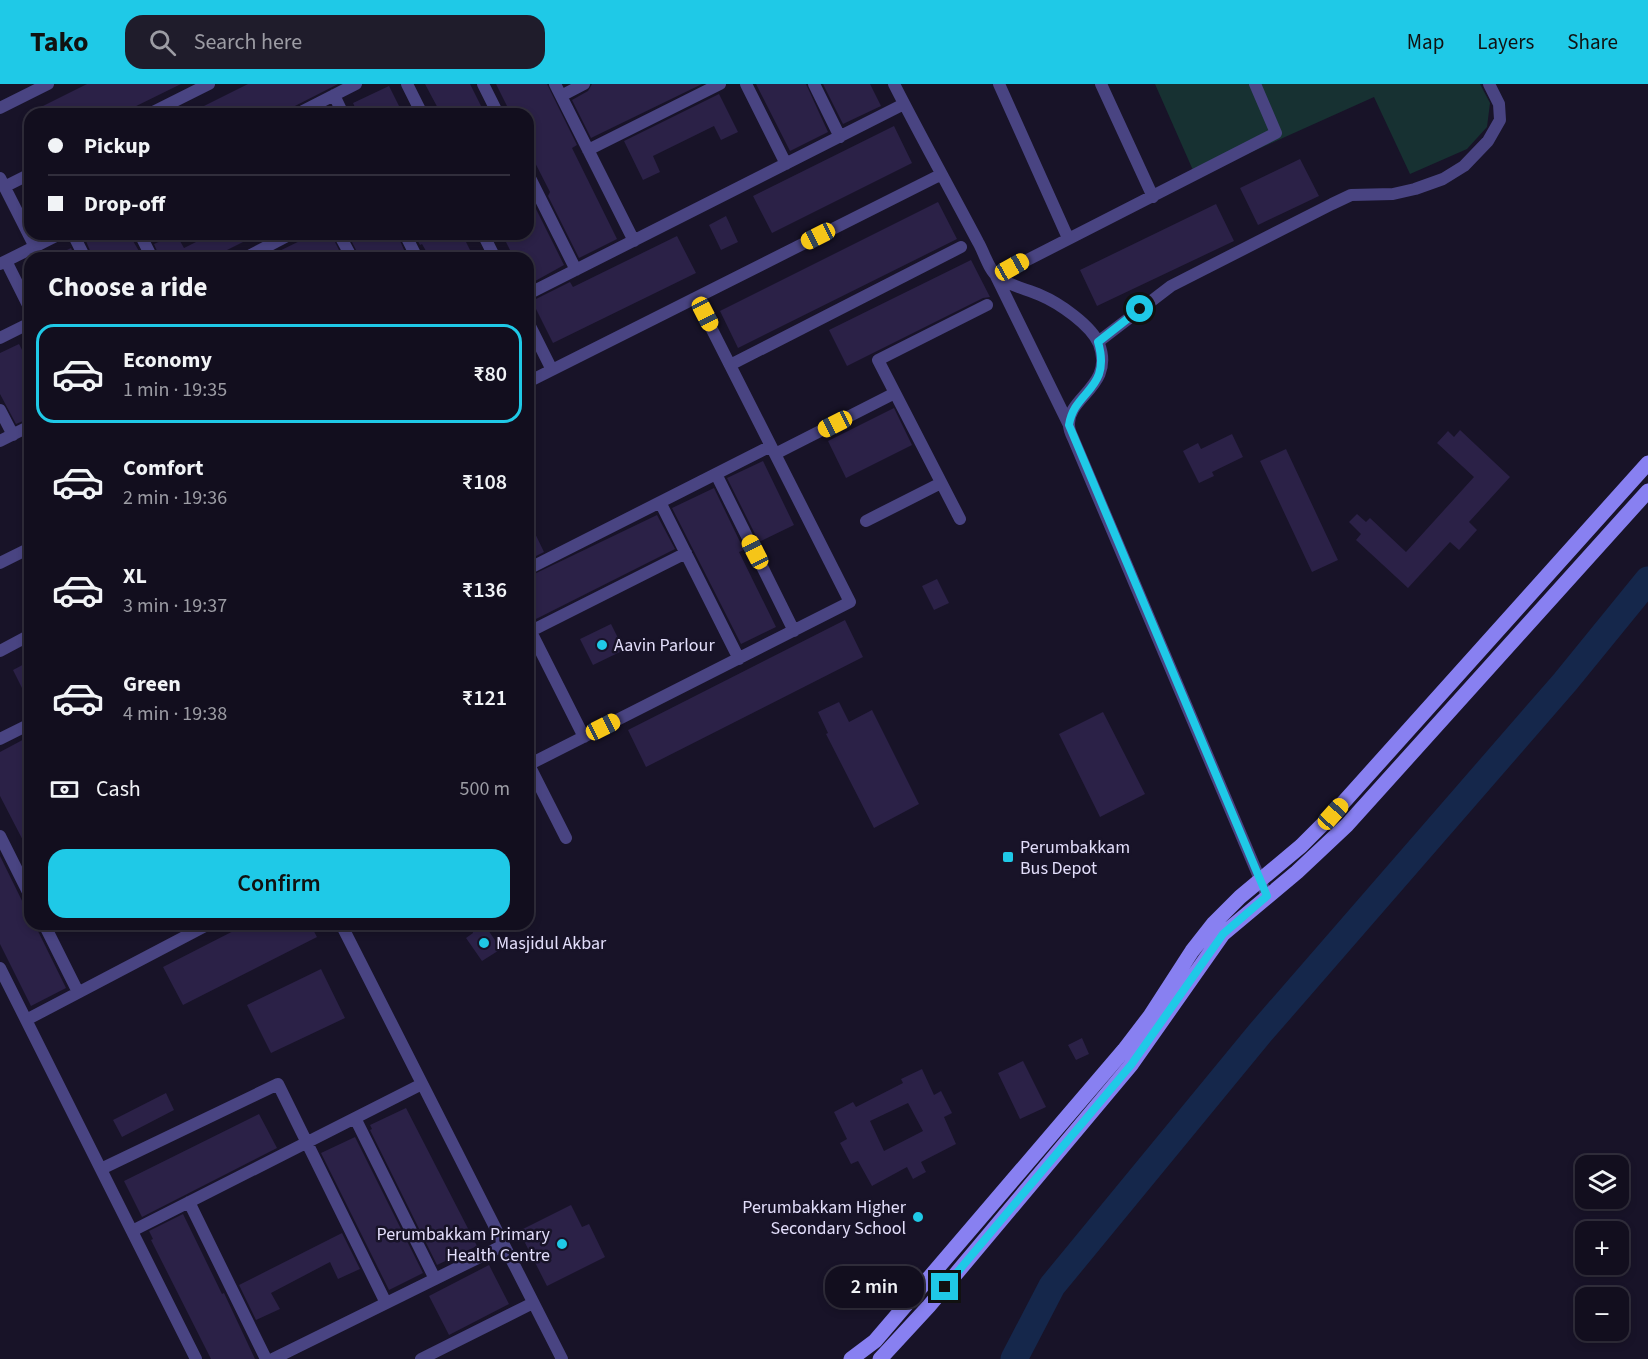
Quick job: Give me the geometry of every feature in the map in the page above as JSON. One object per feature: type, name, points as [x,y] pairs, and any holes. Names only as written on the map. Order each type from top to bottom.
[{"type":"street","points":[[0,108],[48,84]]},
{"type":"street","points":[[161,108],[209,84]]},
{"type":"street","points":[[309,108],[356,84]]},
{"type":"street","points":[[407,84],[419,108]]},
{"type":"street","points":[[483,84],[495,108]]},
{"type":"street","points":[[555,84],[634,241]]},
{"type":"street","points":[[561,96],[584,84]]},
{"type":"street","points":[[588,150],[720,84]]},
{"type":"street","points":[[746,84],[786,164]]},
{"type":"street","points":[[814,84],[840,136]]},
{"type":"street","points":[[894,84],[940,175],[996,276],[1069,425],[1267,896]]},
{"type":"street","points":[[999,84],[1068,238]]},
{"type":"street","points":[[1101,84],[1153,196]]},
{"type":"street","points":[[996,276],[1276,133],[1255,84]]},
{"type":"street","points":[[1098,342],[1171,286],[1332,204],[1351,195],[1393,194],[1415,189],[1443,179],[1464,166],[1488,141],[1500,120],[1499,104],[1489,84]]},
{"type":"street","points":[[334,95],[340,108]]},
{"type":"street","points":[[534,291],[904,104]]},
{"type":"street","points":[[534,379],[940,175]]},
{"type":"street","points":[[24,176],[2,183],[24,226]]},
{"type":"street","points":[[534,186],[576,270]]},
{"type":"street","points":[[31,240],[34,246]]},
{"type":"street","points":[[24,299],[3,262],[47,240]]},
{"type":"street","points":[[256,252],[280,240]]},
{"type":"street","points":[[730,364],[961,247]]},
{"type":"street","points":[[996,276],[1014,286],[1042,295],[1071,313],[1089,328],[1098,342],[1102,356],[1100,373],[1092,388],[1070,417],[1069,425]]},
{"type":"street","points":[[534,762],[850,602],[696,298]]},
{"type":"street","points":[[960,519],[878,360],[987,305]]},
{"type":"street","points":[[0,338],[24,326]]},
{"type":"street","points":[[534,334],[552,370]]},
{"type":"street","points":[[534,565],[716,474],[895,393]]},
{"type":"street","points":[[0,410],[13,435]]},
{"type":"street","points":[[0,441],[24,429]]},
{"type":"street","points":[[851,1359],[875,1341],[1124,1050],[1214,923],[1333,814],[1648,463]]},
{"type":"street","points":[[716,474],[794,631]]},
{"type":"street","points":[[866,521],[941,483]]},
{"type":"street","points":[[880,1359],[929,1306],[1131,1065],[1223,934],[1298,872],[1347,825],[1648,491]]},
{"type":"street","points":[[660,502],[739,659]]},
{"type":"street","points":[[0,563],[24,551]]},
{"type":"street","points":[[534,627],[686,553]]},
{"type":"street","points":[[0,651],[24,638]]},
{"type":"street","points":[[534,639],[584,737]]},
{"type":"street","points":[[0,739],[24,727]]},
{"type":"street","points":[[534,777],[566,838]]},
{"type":"street","points":[[0,836],[24,884]]},
{"type":"street","points":[[47,930],[78,992]]},
{"type":"street","points":[[26,1020],[187,930]]},
{"type":"street","points":[[344,930],[562,1359]]},
{"type":"street","points":[[0,968],[196,1359]]},
{"type":"street","points":[[101,1169],[278,1084],[386,1303]]},
{"type":"street","points":[[132,1231],[422,1084]]},
{"type":"street","points":[[355,1118],[435,1279]]},
{"type":"street","points":[[189,1202],[266,1359]]},
{"type":"street","points":[[273,1359],[504,1245]]},
{"type":"street","points":[[421,1359],[533,1303]]},
{"type":"green space","points":[[1155,84],[1480,84],[1490,103],[1487,127],[1467,149],[1410,174],[1374,97],[1196,177]]},
{"type":"building","points":[[87,84],[181,84],[132,108],[39,108]]},
{"type":"building","points":[[248,84],[338,84],[292,108],[200,108]]},
{"type":"building","points":[[425,84],[470,84],[482,108],[438,108]]},
{"type":"building","points":[[496,84],[547,84],[577,145],[572,148],[617,239],[579,258],[548,196],[550,192],[534,161],[534,108],[508,108]]},
{"type":"building","points":[[592,84],[702,84],[591,138],[572,100],[588,91]]},
{"type":"building","points":[[756,84],[806,84],[828,132],[790,151]]},
{"type":"building","points":[[823,84],[870,84],[881,106],[843,124]]},
{"type":"building","points":[[389,86],[400,108],[355,108],[353,103]]},
{"type":"building","points":[[719,94],[738,132],[721,140],[714,126],[653,156],[660,172],[643,180],[624,141]]},
{"type":"building","points":[[894,126],[912,163],[772,233],[753,196]]},
{"type":"building","points":[[1300,159],[1319,196],[1258,225],[1240,188]]},
{"type":"building","points":[[938,202],[957,239],[738,348],[720,311]]},
{"type":"building","points":[[1216,204],[1234,241],[1097,306],[1080,270]]},
{"type":"building","points":[[534,205],[564,265],[534,282],[534,252],[511,252],[505,240],[534,240]]},
{"type":"building","points":[[726,216],[738,242],[721,250],[709,225]]},
{"type":"building","points":[[677,236],[696,273],[553,343],[534,305],[534,300],[570,282],[573,287]]},
{"type":"building","points":[[132,240],[140,252],[91,252],[86,241]]},
{"type":"building","points":[[163,240],[179,240],[184,248],[200,240],[247,240],[223,252],[157,252],[154,244]]},
{"type":"building","points":[[302,240],[334,240],[340,252],[277,252]]},
{"type":"building","points":[[351,240],[400,240],[405,252],[357,252]]},
{"type":"building","points":[[417,240],[465,240],[471,252],[427,252],[422,244],[420,245]]},
{"type":"building","points":[[971,260],[990,297],[983,298],[847,366],[829,330]]},
{"type":"building","points":[[19,344],[24,354],[24,421],[16,424],[0,394],[0,353]]},
{"type":"building","points":[[894,408],[912,445],[846,478],[828,441]]},
{"type":"building","points":[[1460,430],[1510,477],[1469,522],[1477,530],[1459,550],[1450,542],[1408,588],[1356,540],[1361,534],[1349,522],[1357,514],[1366,522],[1370,518],[1406,552],[1474,477],[1437,443],[1448,431],[1454,437]]},
{"type":"building","points":[[1232,434],[1243,457],[1212,472],[1214,476],[1199,483],[1183,451],[1198,443],[1201,449]]},
{"type":"building","points":[[1286,449],[1338,560],[1312,572],[1260,461]]},
{"type":"building","points":[[763,461],[794,525],[759,542],[727,478]]},
{"type":"building","points":[[714,488],[744,550],[739,552],[776,627],[741,644],[672,508]]},
{"type":"building","points":[[657,515],[675,549],[534,620],[534,574]]},
{"type":"building","points":[[534,531],[544,552],[534,557]]},
{"type":"building","points":[[937,579],[949,603],[934,610],[922,586]]},
{"type":"building","points":[[845,620],[863,657],[646,767],[628,730]]},
{"type":"building","name":"Aavin Parlour","points":[[611,624],[624,650],[593,665],[580,639]]},
{"type":"building","points":[[24,664],[24,692],[13,670]]},
{"type":"building","points":[[839,702],[849,722],[872,710],[919,804],[874,828],[826,734],[828,733],[818,712]]},
{"type":"building","points":[[1103,712],[1145,794],[1100,817],[1059,734]]},
{"type":"building","points":[[24,739],[24,842],[0,796],[0,752]]},
{"type":"building","points":[[0,856],[24,905],[24,930],[37,930],[66,988],[31,1006],[0,944]]},
{"type":"building","points":[[235,930],[313,930],[317,937],[183,1005],[163,967]]},
{"type":"building","name":"Masjidul Akbar","points":[[472,930],[488,930],[501,949],[482,961],[466,938],[473,933]]},
{"type":"building","points":[[321,969],[345,1018],[271,1053],[247,1005]]},
{"type":"building","points":[[1082,1038],[1089,1054],[1076,1060],[1068,1045]]},
{"type":"building","points":[[1023,1061],[1046,1107],[1020,1119],[998,1073]]},
{"type":"building","points":[[922,1069],[934,1095],[941,1091],[952,1113],[944,1117],[956,1144],[921,1162],[926,1172],[913,1179],[907,1167],[872,1186],[858,1161],[851,1164],[840,1143],[847,1139],[834,1112],[853,1102],[856,1107],[903,1083],[901,1079]],"holes":[[[908,1103],[923,1131],[884,1151],[870,1121]]]},
{"type":"building","points":[[166,1093],[174,1110],[122,1137],[113,1120]]},
{"type":"building","points":[[406,1108],[477,1246],[437,1265],[370,1130],[372,1129],[370,1125]]},
{"type":"building","points":[[259,1114],[277,1148],[142,1217],[124,1181]]},
{"type":"building","points":[[355,1137],[423,1273],[389,1290],[321,1153]]},
{"type":"building","name":"Perumbakkam Primary Health Centre","points":[[571,1205],[582,1227],[589,1224],[605,1257],[547,1286],[519,1231]]},
{"type":"building","points":[[183,1214],[255,1359],[211,1359],[151,1240],[153,1239],[149,1231]]},
{"type":"building","points":[[342,1233],[360,1269],[338,1279],[330,1262],[271,1293],[280,1309],[256,1320],[239,1285]]},
{"type":"building","points":[[489,1265],[509,1304],[449,1335],[429,1296]]},
{"type":"waterway","points":[[1014,1359],[1052,1286],[1260,1033],[1565,682],[1648,580]]},
{"type":"place","name":"Aavin Parlour","points":[[602,645]]},
{"type":"place","name":"Perumbakkam Bus Depot","points":[[1008,857]]},
{"type":"place","name":"Masjidul Akbar","points":[[484,943]]},
{"type":"place","name":"Perumbakkam Higher Secondary School","points":[[918,1217]]},
{"type":"place","name":"Perumbakkam Primary Health Centre","points":[[562,1244]]},
{"type":"route","points":[[945,1287],[1131,1065],[1223,934],[1267,896],[1072,438],[1069,425],[1070,417],[1092,388],[1100,373],[1102,356],[1098,342],[1140,309]]}]
